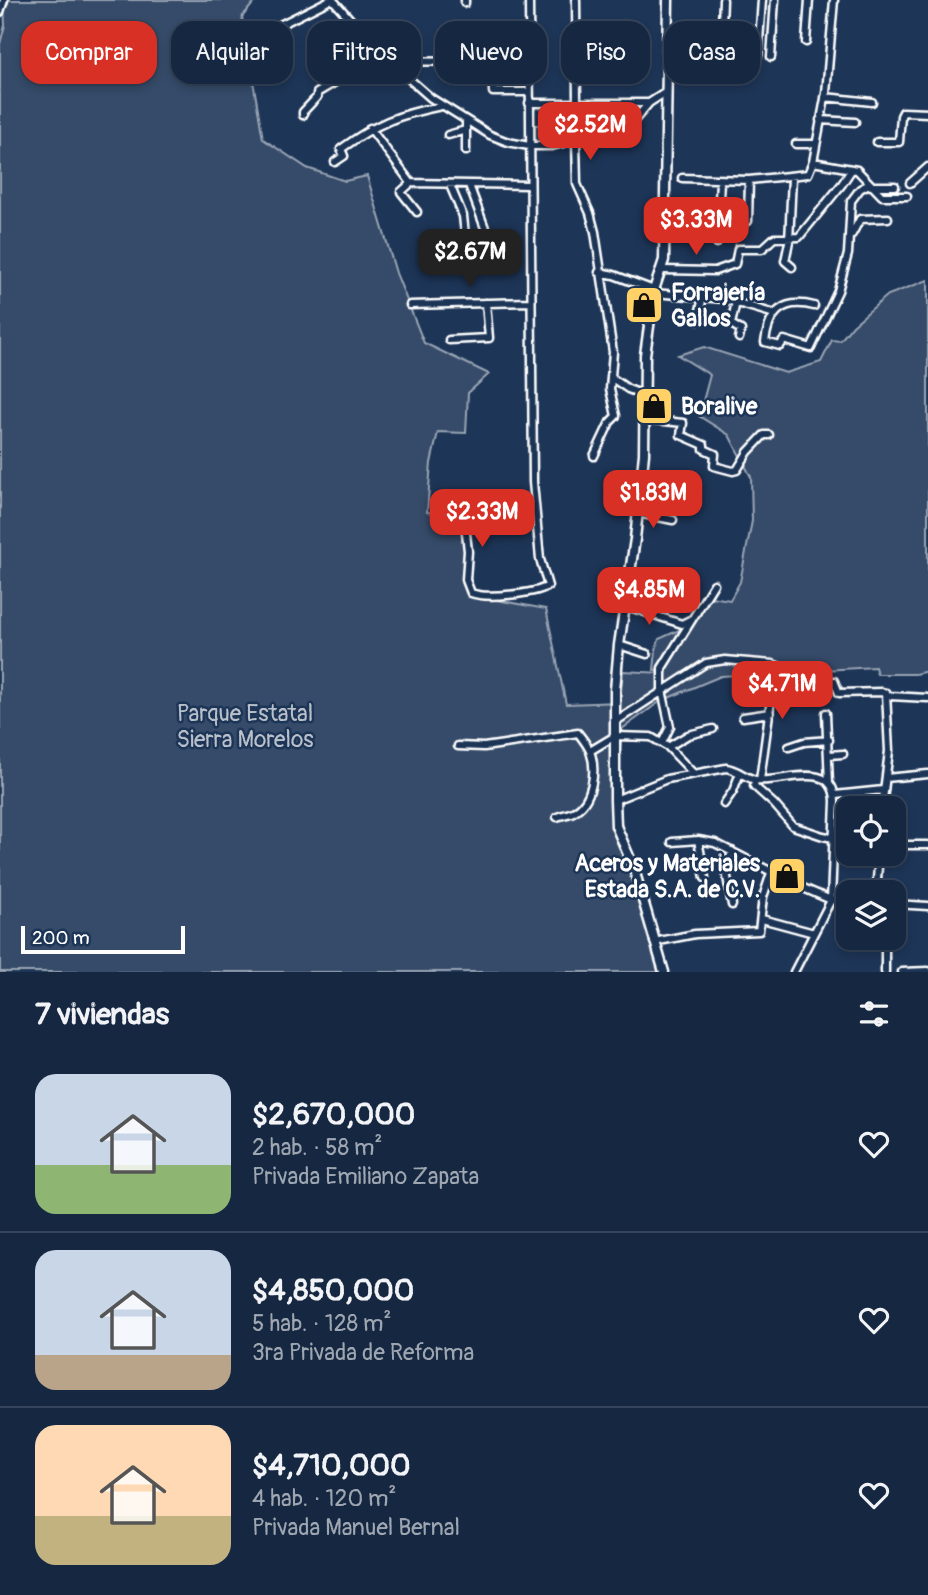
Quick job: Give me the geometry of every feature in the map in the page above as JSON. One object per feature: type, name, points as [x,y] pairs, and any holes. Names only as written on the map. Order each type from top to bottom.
[{"type":"street","points":[[0,12],[4,0]]},
{"type":"street","points":[[289,21],[332,0],[351,21]]},
{"type":"street","points":[[529,0],[529,21]]},
{"type":"street","points":[[576,0],[577,103]]},
{"type":"street","points":[[664,972],[633,866],[616,826],[615,690],[638,513],[645,419],[645,355],[654,292],[663,270],[668,0]]},
{"type":"street","points":[[722,21],[723,0]]},
{"type":"street","points":[[760,28],[762,0]]},
{"type":"street","points":[[771,57],[775,0]]},
{"type":"street","points":[[806,42],[809,0]]},
{"type":"street","points":[[682,178],[750,180],[802,176],[809,172],[814,162],[825,97],[834,0]]},
{"type":"street","points":[[303,115],[317,95],[332,84]]},
{"type":"street","points":[[415,84],[440,106],[498,139],[529,146],[552,146],[576,140],[619,137],[649,103],[666,92]]},
{"type":"street","points":[[493,84],[493,92],[528,92]]},
{"type":"street","points":[[464,515],[468,551],[466,580],[471,593],[485,596],[521,593],[548,586],[540,559],[535,518],[528,84]]},
{"type":"street","points":[[825,97],[872,102]]},
{"type":"street","points":[[528,103],[649,103]]},
{"type":"street","points":[[335,162],[344,156],[341,149],[370,128],[410,113],[440,106]]},
{"type":"street","points":[[877,142],[899,142],[903,112],[928,113]]},
{"type":"street","points":[[820,120],[855,122]]},
{"type":"street","points":[[466,121],[467,151]]},
{"type":"street","points":[[370,128],[411,183]]},
{"type":"street","points":[[448,135],[466,130]]},
{"type":"street","points":[[576,140],[577,184],[593,223],[613,352],[614,379],[610,389],[616,416],[609,423],[594,456]]},
{"type":"street","points":[[796,144],[816,144]]},
{"type":"street","points":[[814,162],[861,172],[883,197],[907,196]]},
{"type":"street","points":[[910,183],[928,167]]},
{"type":"street","points":[[663,270],[711,271],[730,268],[736,262],[738,250],[762,249],[774,238],[801,235],[852,169]]},
{"type":"street","points":[[792,177],[785,262],[792,267]]},
{"type":"street","points":[[718,243],[720,180]]},
{"type":"street","points":[[748,221],[750,180]]},
{"type":"street","points":[[417,212],[401,190],[411,183],[530,185]]},
{"type":"street","points":[[450,185],[463,216],[467,254]]},
{"type":"street","points":[[468,185],[488,236]]},
{"type":"street","points":[[814,306],[801,303],[786,305],[777,310],[765,342],[779,346],[785,340],[810,349],[836,298],[848,254],[851,201],[860,189],[870,185],[895,186]]},
{"type":"street","points":[[849,239],[860,219],[888,218]]},
{"type":"street","points":[[664,226],[685,227]]},
{"type":"street","points":[[788,246],[798,250]]},
{"type":"street","points":[[600,272],[654,292],[703,296],[736,302],[775,314]]},
{"type":"street","points":[[698,320],[703,296]]},
{"type":"street","points":[[410,304],[531,302]]},
{"type":"street","points":[[736,302],[730,324],[741,330],[739,338]]},
{"type":"street","points":[[449,340],[489,338],[486,303]]},
{"type":"street","points":[[614,379],[628,389],[644,395]]},
{"type":"street","points":[[645,419],[682,423],[681,435],[704,444],[704,449],[715,454],[713,465],[736,471],[748,452],[764,435],[769,435]]},
{"type":"street","points":[[638,513],[673,520]]},
{"type":"street","points":[[665,745],[670,727],[662,690],[662,668],[714,584]]},
{"type":"street","points":[[628,589],[647,592]]},
{"type":"street","points":[[626,606],[682,624],[693,620]]},
{"type":"street","points":[[619,645],[647,654]]},
{"type":"street","points":[[615,722],[706,663],[746,661],[774,664],[778,666],[779,685]]},
{"type":"street","points":[[836,839],[789,823],[774,804],[754,786],[773,689],[779,685],[834,681],[839,693],[886,693],[890,696],[928,698]]},
{"type":"street","points":[[883,796],[889,751],[886,693]]},
{"type":"street","points":[[743,717],[770,713]]},
{"type":"street","points":[[794,972],[831,900],[835,795],[829,783],[826,713]]},
{"type":"street","points":[[665,745],[688,735],[713,729]]},
{"type":"street","points":[[458,746],[490,747],[575,732],[580,735],[590,751],[593,764],[592,782],[588,796],[573,812],[557,817]]},
{"type":"street","points":[[590,751],[615,736],[651,737],[665,745],[693,773]]},
{"type":"street","points":[[789,747],[798,743],[829,740]]},
{"type":"street","points":[[829,755],[843,754]]},
{"type":"street","points":[[615,800],[667,779],[726,768],[757,780],[798,776],[816,777],[829,783]]},
{"type":"street","points":[[724,804],[740,773]]},
{"type":"street","points":[[886,778],[928,775]]},
{"type":"street","points":[[835,795],[883,790]]},
{"type":"street","points":[[672,842],[698,840],[715,843],[771,873],[836,900]]},
{"type":"street","points":[[698,840],[705,878]]},
{"type":"street","points":[[906,845],[928,845]]},
{"type":"street","points":[[732,851],[726,871],[732,905]]},
{"type":"street","points":[[654,942],[695,934],[758,931],[762,919],[763,897],[771,873]]},
{"type":"street","points":[[906,905],[928,906]]},
{"type":"street","points":[[762,919],[814,933]]},
{"type":"street","points":[[885,950],[885,972]]},
{"type":"street","points":[[902,972],[928,971]]},
{"type":"green space","name":"Parque Estatal Sierra Morelos","points":[[4,0],[256,0],[242,17],[243,21],[171,21],[171,84],[254,84],[263,139],[307,168],[345,181],[367,176],[396,273],[424,343],[489,374],[468,393],[466,433],[438,432],[431,463],[427,512],[469,516],[469,595],[546,609],[566,704],[620,702],[623,671],[663,673],[664,669],[654,670],[659,639],[695,623],[711,597],[730,600],[740,582],[752,521],[751,477],[729,435],[699,416],[710,375],[678,355],[704,347],[786,373],[821,362],[832,340],[840,341],[853,325],[888,295],[928,280],[928,671],[915,674],[877,674],[875,667],[721,676],[661,701],[622,729],[618,769],[623,855],[632,860],[661,972],[0,972],[0,44],[5,25]]},
{"type":"green space","points":[[535,125],[575,125],[575,139],[557,145],[535,145]]},
{"type":"place","name":"Forrajería Gallos","points":[[644,305]]},
{"type":"place","name":"Boralive","points":[[654,406]]},
{"type":"place","name":"Aceros y Materiales Estada S.A. de C.V.","points":[[787,876]]}]
